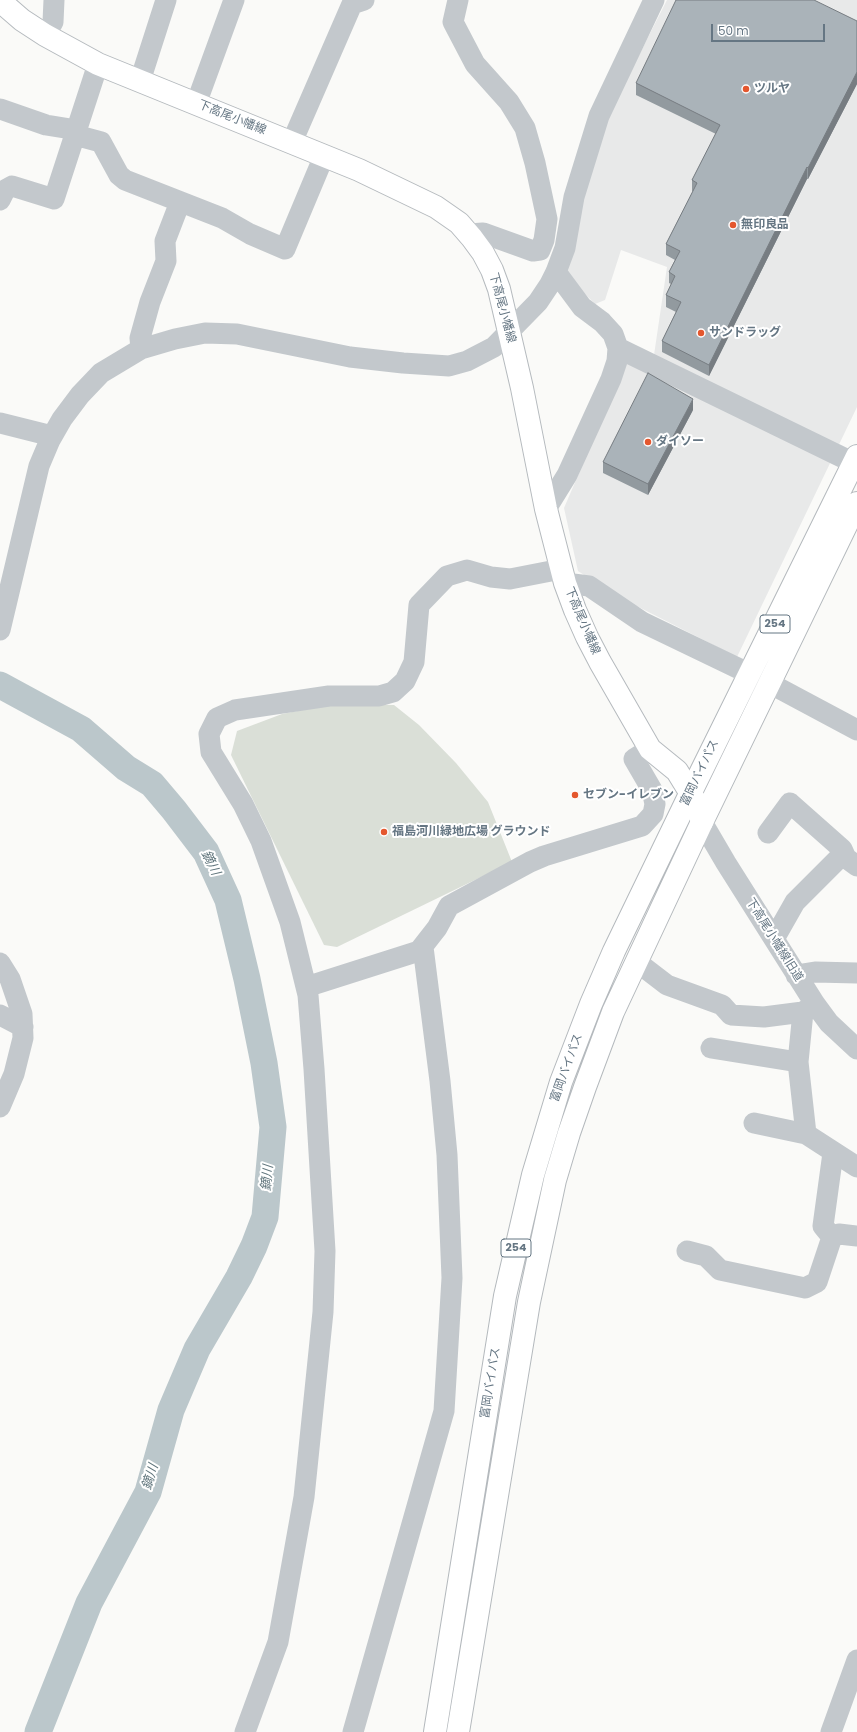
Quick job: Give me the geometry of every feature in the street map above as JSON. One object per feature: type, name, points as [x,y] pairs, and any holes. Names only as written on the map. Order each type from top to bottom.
[{"type":"main road","name":"下高尾小幡線","points":[[0,1],[22,20],[45,35],[98,64],[358,170],[436,207],[459,223],[469,234],[483,253],[492,270],[499,289],[522,388],[546,509],[563,574],[586,637],[650,749],[677,771],[691,792],[702,822]]},
{"type":"main road","name":"富岡バイパス","points":[[435,1732],[505,1296],[533,1175],[561,1082],[591,1004],[614,951],[855,460]]},
{"type":"main road","name":"富岡バイパス","points":[[458,1732],[529,1302],[555,1180],[569,1133],[596,1055],[613,1012],[702,822],[771,684],[857,503]]},
{"type":"street","points":[[45,35],[53,22],[54,0]]},
{"type":"street","points":[[140,81],[166,0]]},
{"type":"street","points":[[196,104],[234,0]]},
{"type":"street","points":[[292,142],[352,4],[364,0]]},
{"type":"street","points":[[458,0],[453,22],[474,64],[509,102],[525,128],[535,163],[547,219],[544,240],[540,250],[533,251],[483,233],[469,234]]},
{"type":"street","points":[[0,630],[39,466],[52,436],[62,419],[80,395],[102,373],[141,349],[175,339],[205,333],[237,334],[350,357],[449,366],[467,361],[494,347],[538,302],[556,272],[565,248],[574,197],[599,116],[654,0]]},
{"type":"street","points":[[0,200],[5,190],[12,186],[54,200],[98,64]]},
{"type":"street","points":[[0,109],[46,125],[76,132],[101,142],[118,175],[125,180],[222,218],[250,234],[285,249],[324,156]]},
{"type":"street","points":[[141,349],[140,338],[150,302],[166,261],[165,241],[180,202]]},
{"type":"street","points":[[545,210],[570,217]]},
{"type":"street","points":[[546,509],[567,475],[611,379],[617,361],[618,348],[613,334],[582,307],[556,272]]},
{"type":"street","points":[[618,348],[855,460]]},
{"type":"street","points":[[0,424],[52,436]]},
{"type":"street","points":[[245,1732],[278,1642],[304,1497],[323,1312],[325,1251],[314,1069],[306,988],[290,922],[261,841],[243,804],[211,752],[209,734],[217,718],[243,708],[329,696],[378,696],[393,692],[405,681],[414,662],[419,605],[447,576],[467,570],[510,579],[551,571],[563,574],[589,586],[642,622],[750,674]]},
{"type":"street","points":[[771,684],[857,730]]},
{"type":"street","points":[[306,988],[419,951],[437,928],[449,906],[530,862],[544,856],[642,826],[653,814],[655,804],[652,790],[634,759],[650,749]]},
{"type":"street","points":[[768,833],[790,803],[842,849],[850,860],[795,902],[774,939]]},
{"type":"street","name":"下高尾小幡線旧道","points":[[702,822],[796,975],[809,1008],[829,1022],[857,1049]]},
{"type":"street","points":[[353,1732],[444,1411],[452,1278],[447,1162],[440,1081],[423,947]]},
{"type":"street","points":[[637,962],[667,985],[722,1005],[731,1015],[764,1017],[809,1008],[798,1062],[806,1134]]},
{"type":"street","points":[[0,963],[10,978],[22,1014],[23,1027],[23,1038],[14,1074],[0,1107]]},
{"type":"street","points":[[796,975],[815,972],[857,973]]},
{"type":"street","points":[[0,1015],[23,1027]]},
{"type":"street","points":[[711,1048],[798,1062]]},
{"type":"street","points":[[754,1123],[806,1134],[833,1153],[857,1167]]},
{"type":"street","points":[[832,1237],[823,1226],[833,1153]]},
{"type":"street","points":[[687,1251],[706,1256],[720,1270],[805,1288],[816,1282],[832,1237],[839,1234],[857,1236]]},
{"type":"street","points":[[831,1732],[857,1660]]},
{"type":"shaded area","points":[[667,0],[857,0],[857,407],[737,657],[613,594],[578,571],[564,508],[626,364],[654,355],[667,267],[621,250],[605,300],[595,304],[565,274],[596,149],[616,100]]},
{"type":"shaded area","name":"福島河川緑地広場 グラウンド","points":[[332,704],[394,705],[419,725],[456,763],[488,802],[512,862],[337,947],[324,945],[231,755],[237,731],[282,714]]},
{"type":"building","points":[[676,0],[814,0],[857,21],[857,72],[808,168],[807,167],[709,365],[662,341],[681,302],[666,295],[675,276],[669,272],[680,251],[666,244],[697,183],[692,180],[720,125],[636,83]]},
{"type":"building","name":"ダイソー","points":[[648,373],[693,399],[648,484],[603,462]]},
{"type":"waterway","name":"鏑川","points":[[0,685],[81,729],[126,768],[152,784],[206,852],[228,900],[247,979],[264,1063],[273,1127],[265,1217],[254,1246],[239,1277],[197,1349],[171,1410],[148,1492],[89,1603],[38,1732]]},
{"type":"place","name":"ツルヤ","points":[[746,89]]},
{"type":"place","name":"無印良品","points":[[733,225]]},
{"type":"place","name":"サンドラッグ","points":[[701,333]]},
{"type":"place","name":"ダイソー","points":[[648,442]]},
{"type":"place","name":"セブン-イレブン","points":[[575,795]]},
{"type":"place","name":"福島河川緑地広場 グラウンド","points":[[384,832]]}]
